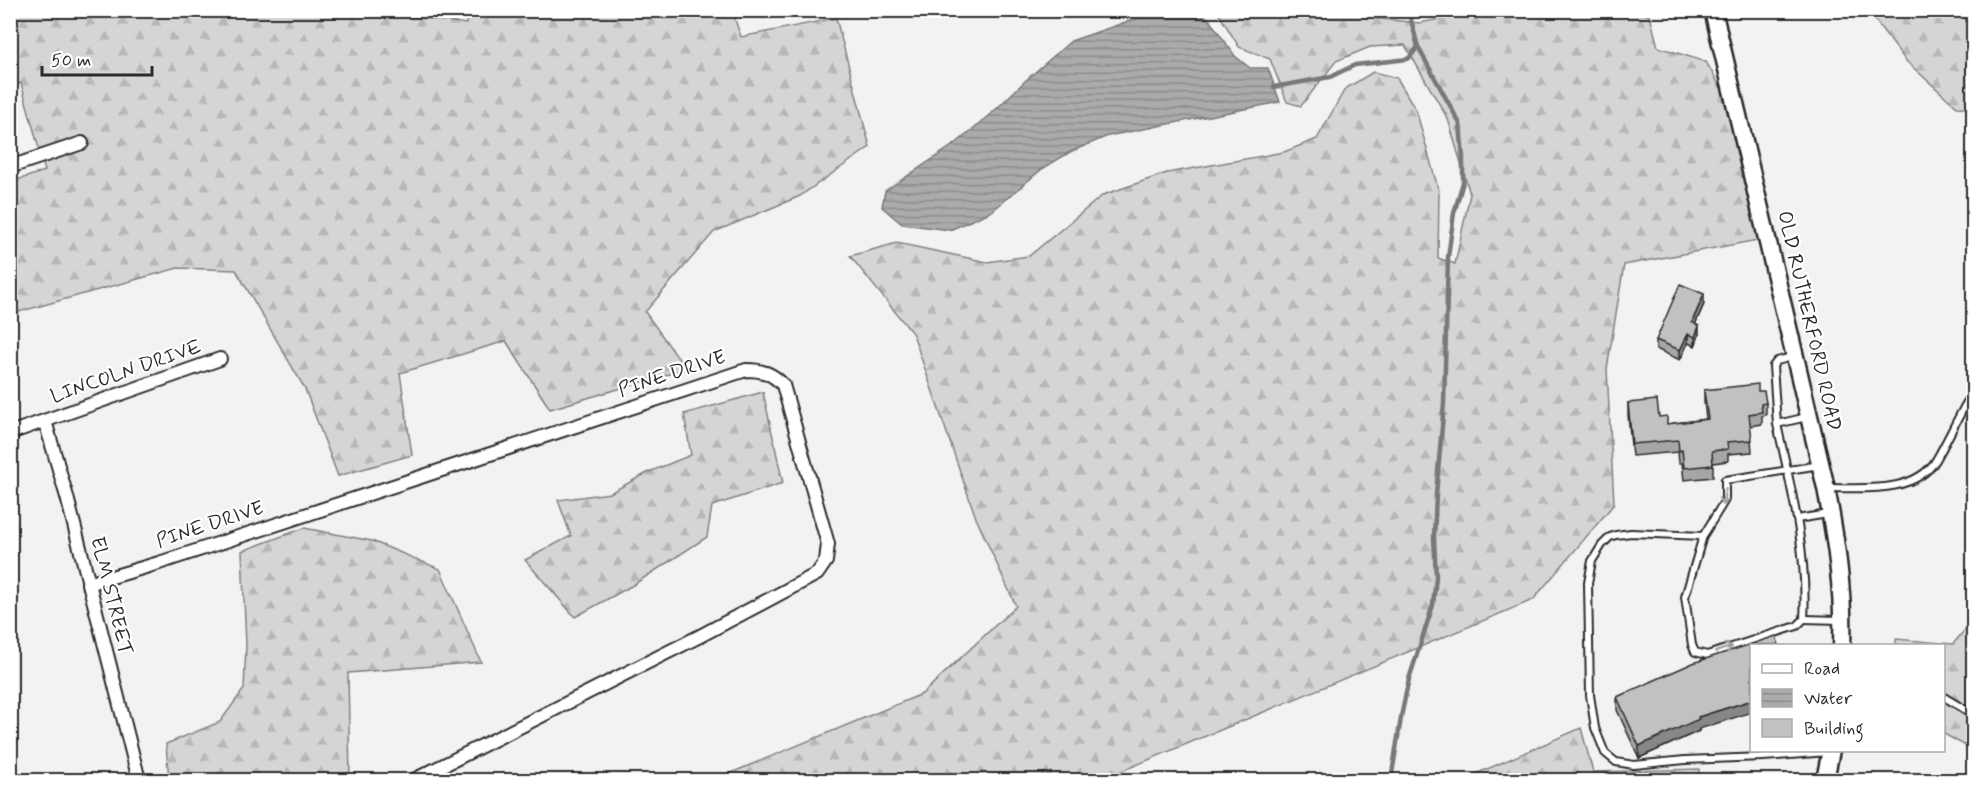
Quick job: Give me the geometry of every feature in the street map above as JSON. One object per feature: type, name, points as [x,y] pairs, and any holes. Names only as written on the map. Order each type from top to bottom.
[{"type":"street","name":"OLD RUTHERFORD ROAD","points":[[1713,10],[1826,488],[1841,584],[1842,644]]},
{"type":"street","points":[[10,167],[82,144]]},
{"type":"street","name":"LINCOLN DRIVE","points":[[10,433],[220,359]]},
{"type":"street","name":"PINE DRIVE","points":[[88,584],[746,370],[765,372],[777,379],[783,385],[828,544],[826,561],[817,574],[700,636],[414,780]]},
{"type":"street","name":"ELM STREET","points":[[45,421],[139,780]]},
{"type":"street","points":[[1825,780],[1831,752]]},
{"type":"street","points":[[438,768],[443,780]]},
{"type":"lane","points":[[1796,357],[1777,361],[1773,366],[1777,424],[1787,470],[1797,519],[1804,588],[1804,618],[1797,626],[1707,655],[1695,652],[1685,597],[1703,536],[1725,500],[1725,480],[1787,470],[1821,465]]},
{"type":"lane","points":[[1826,488],[1884,488],[1909,481],[1923,473],[1935,462],[1967,402],[1974,395]]},
{"type":"lane","points":[[1777,424],[1810,417]]},
{"type":"lane","points":[[1797,519],[1831,513]]},
{"type":"lane","points":[[1703,536],[1631,533],[1616,535],[1610,537],[1602,545],[1592,561],[1588,583],[1590,703],[1595,728],[1605,753],[1616,762],[1634,765],[1685,759],[1763,757],[1820,752]]},
{"type":"lane","points":[[1804,618],[1842,620]]},
{"type":"lane","points":[[1945,698],[1974,715]]},
{"type":"green space","points":[[365,10],[466,24],[468,11],[732,11],[741,37],[836,18],[870,147],[800,196],[714,232],[645,312],[686,369],[550,409],[506,341],[400,373],[412,455],[338,476],[305,389],[236,270],[178,268],[11,314],[11,182],[45,171],[21,83],[11,87],[11,11]]},
{"type":"green space","points":[[1217,11],[1339,11],[1420,23],[1479,11],[1636,11],[1650,16],[1658,47],[1706,62],[1724,93],[1758,240],[1624,265],[1607,369],[1614,504],[1533,600],[1100,780],[714,780],[922,694],[1016,606],[976,518],[913,334],[850,256],[897,243],[987,262],[1029,256],[1103,195],[1167,173],[1284,152],[1317,139],[1345,89],[1373,72],[1397,78],[1416,110],[1439,192],[1438,258],[1455,264],[1470,194],[1448,119],[1405,45],[1370,47],[1336,61],[1301,106],[1287,102],[1270,59],[1239,47]]},
{"type":"green space","points":[[1870,11],[1973,11],[1973,108],[1957,107],[1906,61]]},
{"type":"green space","points":[[763,392],[783,483],[712,506],[707,537],[633,585],[575,617],[525,560],[571,536],[558,500],[610,493],[649,472],[691,455],[684,414]]},
{"type":"green space","points":[[304,528],[372,541],[440,569],[481,662],[348,673],[350,780],[169,780],[166,744],[220,722],[244,689],[246,645],[242,551]]},
{"type":"green space","points":[[1973,620],[1973,750],[1945,735],[1945,644],[1896,644],[1896,639],[1953,644]]},
{"type":"green space","points":[[1581,728],[1593,772],[1699,769],[1699,780],[1462,780]]},
{"type":"water","points":[[1158,11],[1198,11],[1209,19],[1235,56],[1250,68],[1268,68],[1280,102],[1108,136],[1070,152],[1042,169],[992,211],[950,230],[902,224],[882,207],[885,191],[955,144],[1071,41]]},
{"type":"building","points":[[1680,284],[1704,294],[1692,322],[1699,326],[1695,337],[1688,334],[1680,350],[1656,340]]},
{"type":"building","points":[[1758,384],[1758,391],[1764,391],[1766,403],[1761,404],[1762,412],[1749,414],[1752,440],[1727,442],[1728,449],[1712,451],[1713,465],[1684,468],[1682,450],[1679,451],[1678,440],[1632,444],[1628,403],[1657,400],[1659,417],[1667,416],[1667,424],[1708,419],[1704,390]]},
{"type":"building","points":[[1776,636],[1779,644],[1751,644]]},
{"type":"building","points":[[1750,644],[1750,701],[1698,717],[1699,719],[1639,746],[1617,697],[1693,663]]},
{"type":"waterway","points":[[1391,780],[1409,679],[1433,605],[1436,577],[1434,538],[1436,495],[1444,403],[1448,257],[1454,213],[1463,182],[1460,124],[1418,47],[1409,12]]},
{"type":"waterway","points":[[1274,87],[1330,77],[1355,65],[1408,59],[1418,47]]}]
